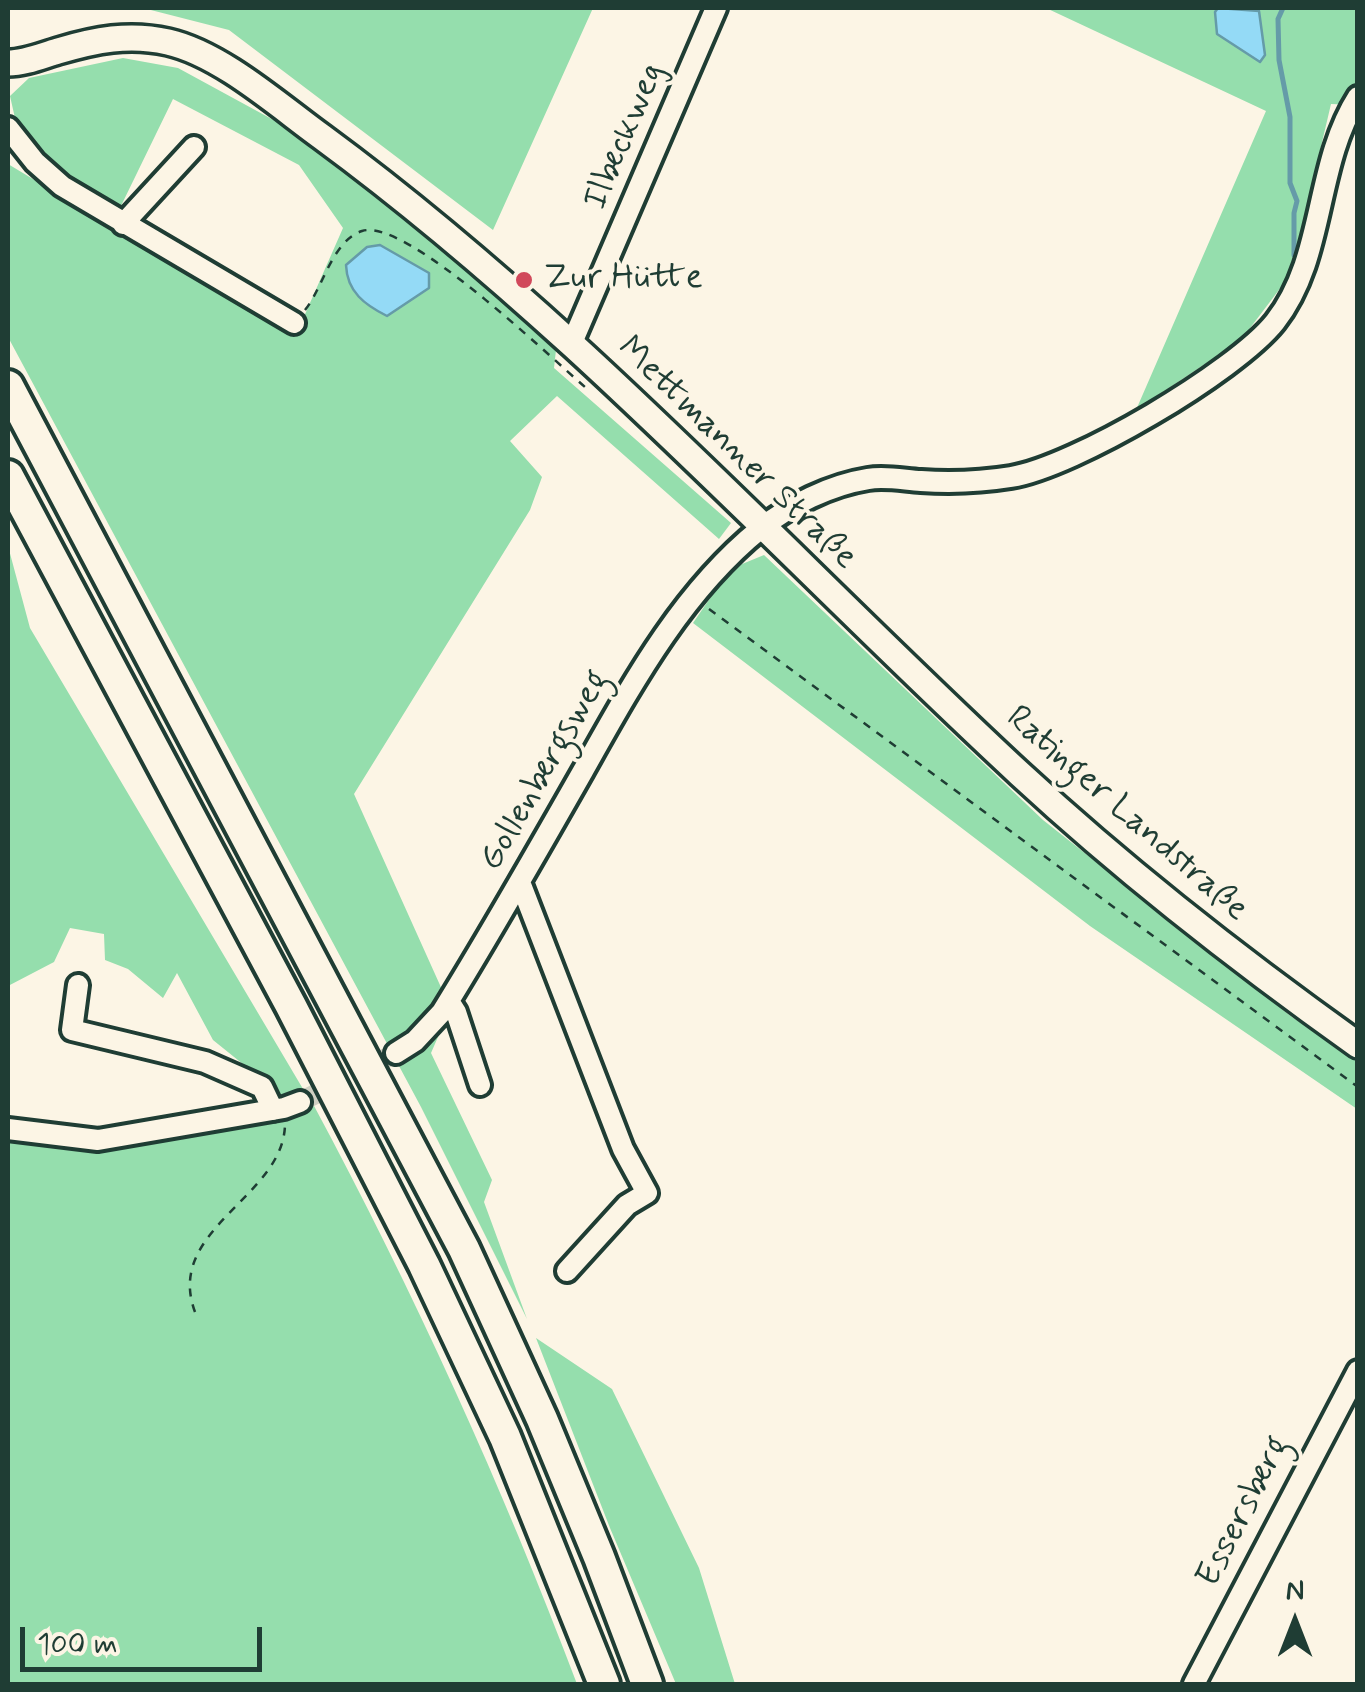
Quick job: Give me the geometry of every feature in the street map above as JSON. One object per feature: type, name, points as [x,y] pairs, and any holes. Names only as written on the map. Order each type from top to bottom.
[{"type":"highway","points":[[8,386],[464,1249],[542,1419],[600,1557],[647,1684]]},
{"type":"highway","points":[[8,476],[291,1006],[424,1265],[506,1436],[604,1684]]},
{"type":"main road","name":"Mettmanner Straße","points":[[8,63],[112,37],[171,42],[204,55],[381,180],[473,256],[862,622]]},
{"type":"main road","name":"Ratinger Landstraße","points":[[862,622],[1020,774],[1125,867],[1250,968],[1358,1045]]},
{"type":"street","name":"Ilbeckweg","points":[[571,345],[716,8]]},
{"type":"street","name":"Gollenbergsweg","points":[[396,1053],[415,1040],[449,1000],[631,686],[700,585],[762,528],[817,493],[870,478],[964,483],[1043,470],[1178,399],[1216,373],[1272,325],[1290,299],[1307,261],[1339,136],[1358,97]]},
{"type":"street","points":[[8,128],[35,162],[62,186],[294,323]]},
{"type":"street","points":[[123,224],[194,147]]},
{"type":"street","points":[[520,882],[623,1149],[647,1193],[628,1205],[567,1271]]},
{"type":"street","points":[[78,985],[72,1030],[205,1062],[262,1087],[286,1107]]},
{"type":"street","points":[[449,1000],[480,1086]]},
{"type":"street","points":[[8,1130],[98,1140],[286,1107]]},
{"type":"street","name":"Essersberg","points":[[1194,1684],[1358,1371]]},
{"type":"path","points":[[294,323],[315,298],[347,241],[362,231],[374,230],[423,252],[567,371]]},
{"type":"path","points":[[692,596],[1358,1087]]},
{"type":"path","points":[[195,1312],[188,1285],[195,1258],[280,1153],[286,1107]]},
{"type":"green space","points":[[143,8],[593,8],[493,230],[229,30]]},
{"type":"green space","points":[[1046,8],[1357,8],[1357,105],[1331,104],[1291,274],[1241,340],[1136,410],[1266,111]]},
{"type":"green space","points":[[123,58],[178,68],[290,129],[453,255],[556,350],[554,368],[731,523],[719,539],[557,396],[510,441],[542,477],[530,510],[354,794],[444,994],[426,1015],[441,1030],[431,1053],[492,1180],[484,1202],[527,1319],[421,1107],[8,337],[8,164],[295,337],[343,228],[299,165],[173,99],[119,210],[57,171],[17,127],[10,96],[29,78]]},
{"type":"green space","points":[[8,546],[30,628],[306,1094],[285,1098],[213,1040],[177,973],[163,998],[128,969],[105,960],[104,934],[70,928],[54,962],[8,986]]},
{"type":"green space","points":[[764,555],[1043,820],[1292,1017],[1357,1058],[1357,1109],[1090,926],[693,623],[730,569]]},
{"type":"green space","points":[[313,1104],[455,1390],[577,1684],[8,1684],[8,1138],[85,1149],[115,1149]]},
{"type":"green space","points":[[536,1338],[612,1389],[699,1568],[735,1684],[676,1684]]},
{"type":"water","points":[[1218,8],[1259,11],[1265,55],[1260,62],[1217,34]]},
{"type":"water","points":[[380,245],[429,273],[429,288],[387,316],[359,296],[350,283],[346,265],[367,247]]},
{"type":"waterway","points":[[1283,8],[1278,19],[1279,60],[1290,117],[1290,183],[1297,201],[1294,255]]},
{"type":"tunnel","points":[[300,1102],[396,1053]]},
{"type":"place","name":"Zur Hütte","points":[[524,280]]}]
